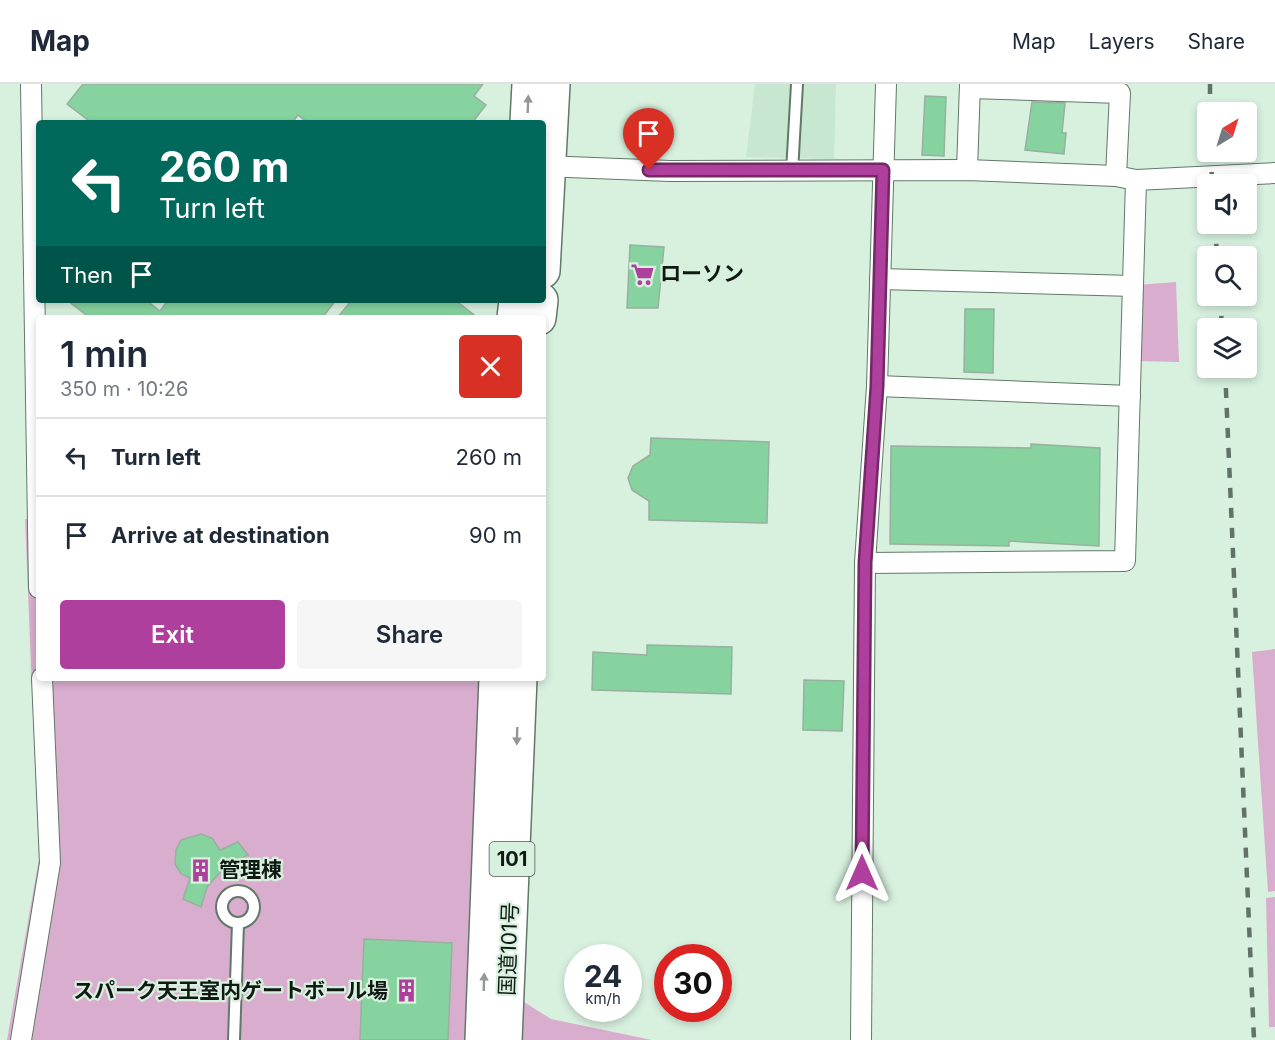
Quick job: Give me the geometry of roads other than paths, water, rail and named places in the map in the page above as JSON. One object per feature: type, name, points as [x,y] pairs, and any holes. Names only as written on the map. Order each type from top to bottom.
[{"type":"highway","points":[[527,120],[529,84]]},
{"type":"highway","points":[[546,192],[554,84]]},
{"type":"highway","name":"国道101号","points":[[482,1040],[496,681]]},
{"type":"highway","name":"国道101号","points":[[505,1040],[520,681]]},
{"type":"street","points":[[31,84],[36,399]]},
{"type":"street","points":[[861,1040],[865,563],[877,386],[885,84]]},
{"type":"street","points":[[967,170],[970,86],[1120,93],[1116,176]]},
{"type":"street","points":[[547,166],[792,172],[967,170],[1116,176],[1136,180],[1275,173]]},
{"type":"street","points":[[865,563],[1125,561],[1136,180]]},
{"type":"street","points":[[880,279],[1133,286]]},
{"type":"street","points":[[877,386],[1130,396]]},
{"type":"street","points":[[21,1040],[50,863],[42,681]]},
{"type":"lane","points":[[792,172],[797,84]]},
{"type":"lane","points":[[234,1040],[238,923]]},
{"type":"railway","points":[[1210,84],[1210,102]]},
{"type":"railway","points":[[1211,162],[1212,174]]},
{"type":"railway","points":[[1216,234],[1216,246]]},
{"type":"railway","points":[[1221,306],[1221,318]]},
{"type":"railway","points":[[1225,378],[1254,1040]]},
{"type":"place","name":"ローソン","points":[[642,274]]},
{"type":"place","name":"管理棟","points":[[201,870]]},
{"type":"place","name":"スパーク天王室内ゲートボール場","points":[[406,991]]}]
